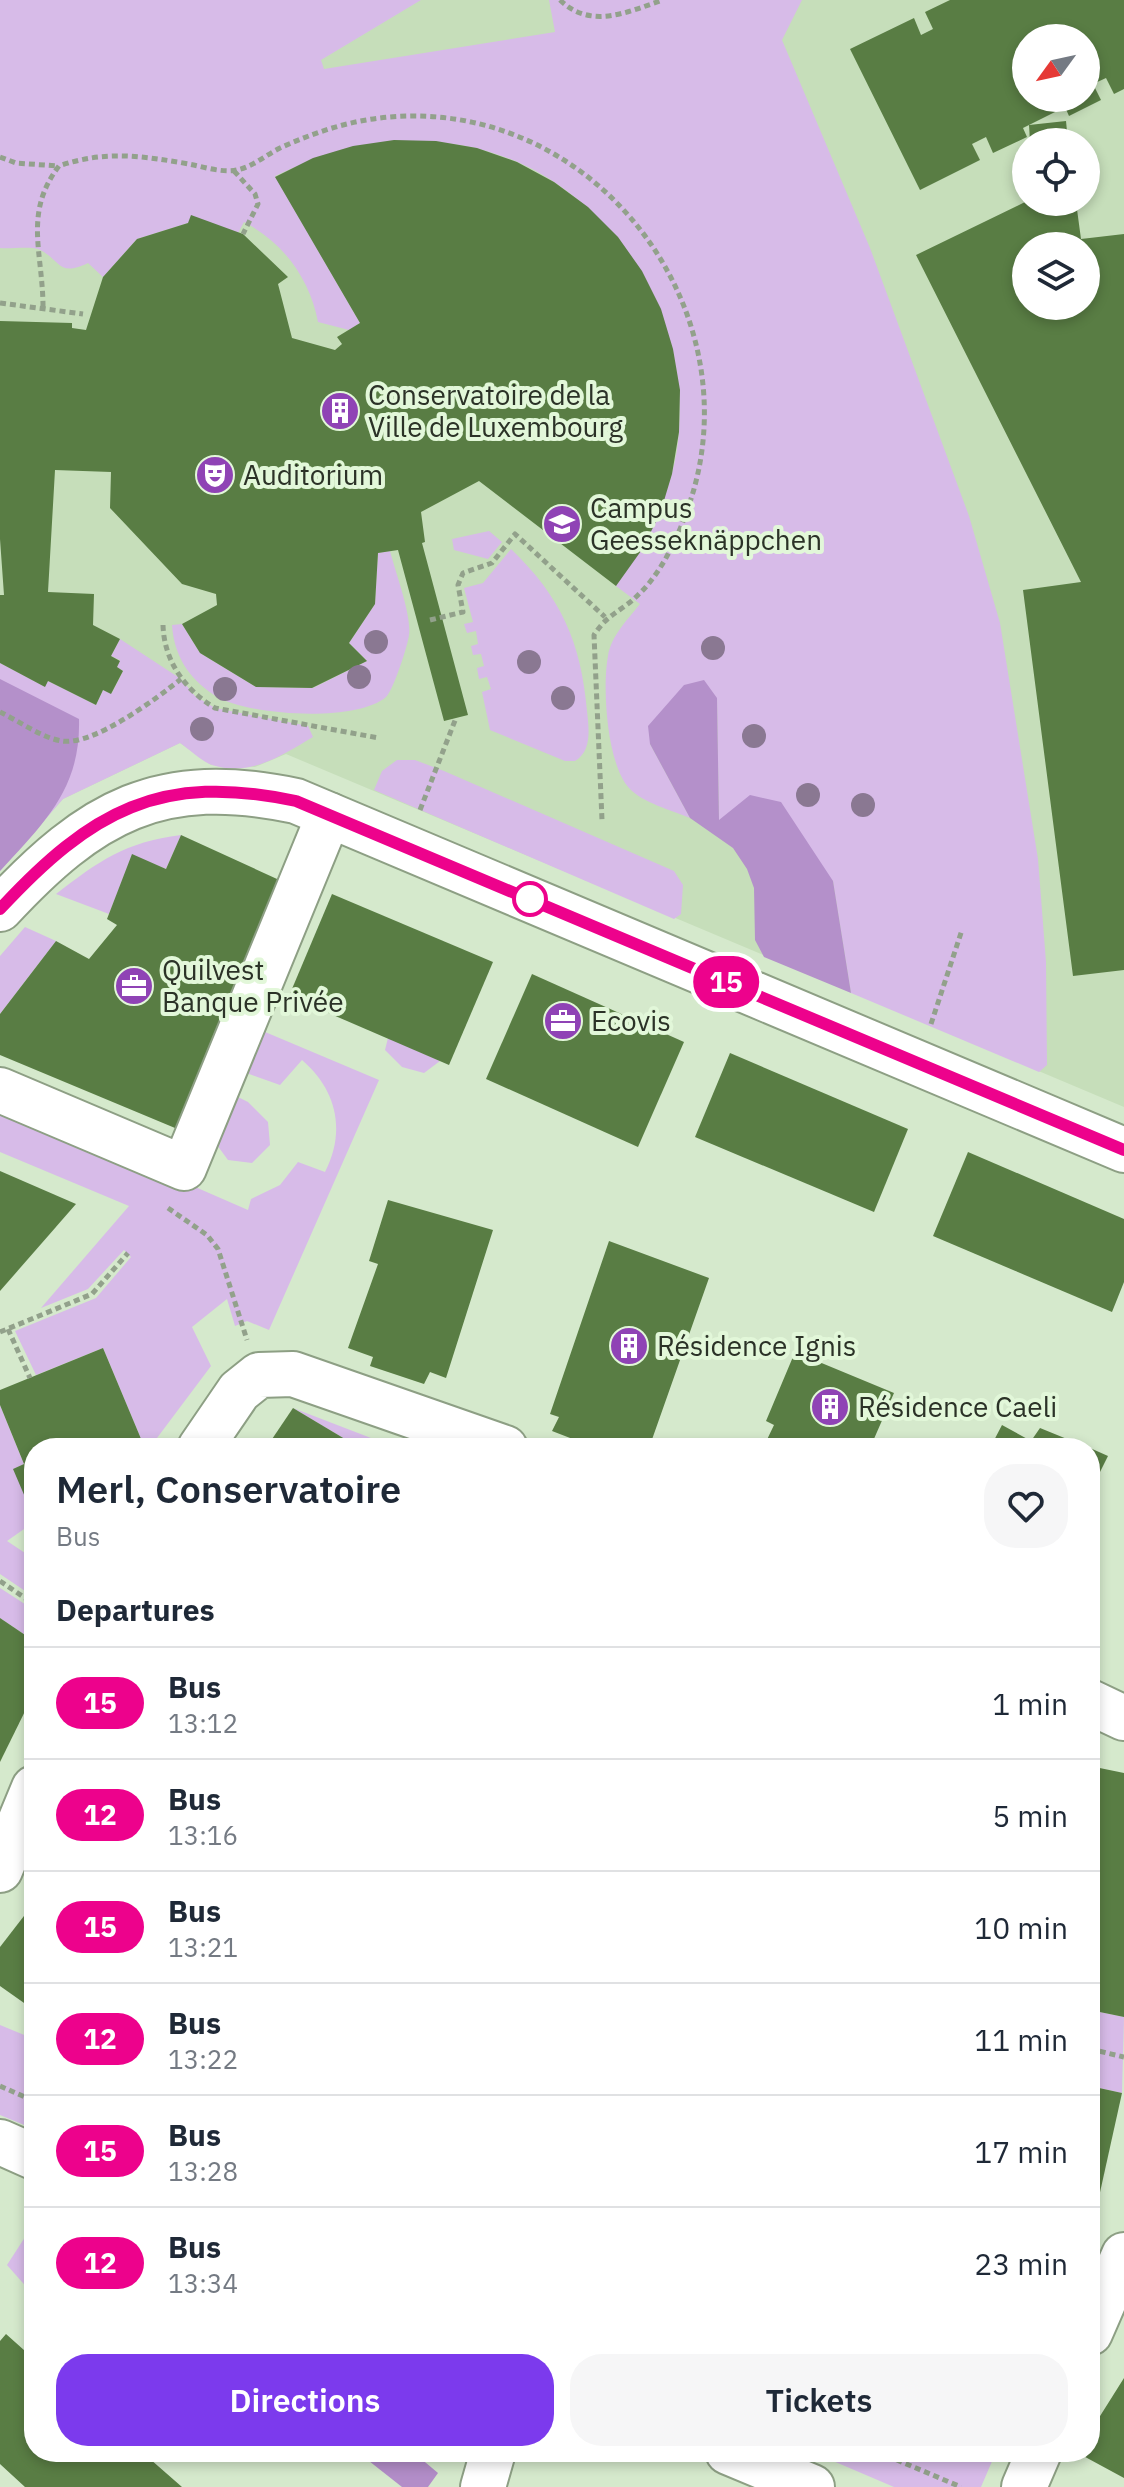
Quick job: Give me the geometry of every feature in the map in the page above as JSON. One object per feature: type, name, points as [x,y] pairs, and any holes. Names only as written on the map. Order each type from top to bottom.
[{"type":"street","points":[[0,909],[67,842],[100,820],[137,804],[176,794],[217,790],[257,792],[296,801],[1124,1150]]},
{"type":"street","points":[[0,1090],[184,1168],[329,815]]},
{"type":"street","points":[[207,1438],[239,1391],[259,1375],[293,1374],[476,1438]]},
{"type":"street","points":[[1100,1707],[1124,1718]]},
{"type":"street","points":[[0,1870],[24,1812]]},
{"type":"street","points":[[0,2142],[24,2153]]},
{"type":"street","points":[[1100,2310],[1124,2255]]},
{"type":"street","points":[[483,2487],[490,2462]]},
{"type":"street","points":[[752,2462],[812,2487]]},
{"type":"street","points":[[1024,2487],[1035,2462]]},
{"type":"path","points":[[560,0],[568,8],[603,20],[663,0]]},
{"type":"path","points":[[0,157],[16,163],[59,166],[82,158],[131,154],[234,171],[313,133],[352,122],[431,117],[510,133],[546,149],[581,170],[639,225],[681,293],[694,331],[705,410],[702,450],[681,527],[662,563],[638,595],[605,617],[594,635],[602,820]]},
{"type":"path","points":[[43,307],[35,221],[46,182],[59,166]]},
{"type":"path","points":[[234,171],[255,194],[258,204],[243,234]]},
{"type":"path","points":[[0,303],[83,314]]},
{"type":"path","points":[[430,620],[463,612],[458,585],[463,573],[492,563],[515,534],[605,617]]},
{"type":"path","points":[[163,625],[164,648],[181,679],[195,696],[215,708],[379,738]]},
{"type":"path","points":[[0,712],[59,741],[80,743],[156,699],[181,679]]},
{"type":"path","points":[[405,847],[456,718]]},
{"type":"path","points":[[918,1063],[962,930]]},
{"type":"path","points":[[192,1224],[218,1249],[241,1323]]},
{"type":"path","points":[[0,1332],[92,1294],[128,1253]]},
{"type":"path","points":[[8,1329],[30,1378]]},
{"type":"path","points":[[0,1581],[24,1597]]},
{"type":"path","points":[[1100,2051],[1124,2057]]},
{"type":"path","points":[[0,2086],[24,2097]]},
{"type":"path","points":[[902,2462],[961,2487]]},
{"type":"shaded area","name":"Campus Geesseknäppchen","points":[[0,0],[1124,0],[1124,1107],[286,754],[255,767],[211,765],[180,743],[63,799],[0,871]]},
{"type":"shaded area","points":[[0,0],[421,0],[321,60],[324,69],[555,32],[549,0],[802,0],[782,40],[870,248],[969,516],[1000,623],[1038,859],[1046,962],[1047,1065],[1039,1072],[851,993],[833,881],[719,821],[717,698],[650,744],[690,818],[642,798],[629,788],[622,777],[608,725],[606,670],[613,642],[640,604],[616,586],[666,493],[677,452],[680,409],[672,349],[659,311],[640,274],[606,228],[568,192],[525,166],[479,149],[430,142],[379,144],[327,155],[275,176],[360,323],[349,330],[318,322],[309,291],[293,263],[271,240],[244,222],[238,233],[188,223],[137,239],[103,277],[88,263],[70,269],[38,249],[0,248]]},
{"type":"shaded area","points":[[489,531],[502,542],[488,559],[454,550],[452,539]]},
{"type":"shaded area","points":[[511,549],[543,585],[566,622],[574,642],[584,686],[589,732],[587,746],[575,761],[565,761],[490,730],[482,692],[491,689],[487,677],[479,679],[477,668],[484,666],[481,654],[473,655],[471,646],[478,644],[476,631],[467,633],[464,624],[473,622],[464,588],[483,583]]},
{"type":"shaded area","points":[[390,551],[406,605],[409,635],[389,693],[371,705],[351,711],[301,714],[250,708],[214,695],[197,681],[179,656],[172,625],[182,624],[200,653],[256,687],[313,688],[367,661],[349,643],[375,604],[378,553]]},
{"type":"shaded area","points":[[120,639],[181,679],[195,696],[215,708],[308,726],[313,737],[265,763],[239,768],[212,765],[180,743],[63,799],[0,871],[0,663],[44,686],[48,681],[96,705],[103,690],[112,693],[123,671],[117,667],[120,660],[111,656]]},
{"type":"shaded area","points":[[0,679],[79,719],[74,766],[57,803],[0,871]]},
{"type":"shaded area","points":[[704,680],[717,698],[719,820],[750,795],[781,802],[833,881],[851,993],[764,957],[755,940],[754,888],[747,869],[733,848],[690,818],[650,744],[648,726],[684,685]]},
{"type":"shaded area","points":[[397,760],[415,760],[444,771],[674,871],[683,885],[681,914],[674,919],[374,790],[382,771]]},
{"type":"shaded area","points":[[181,835],[166,869],[132,855],[109,914],[56,894],[128,848]]},
{"type":"shaded area","points":[[25,927],[56,941],[0,1014],[0,956]]},
{"type":"shaded area","points":[[258,1029],[379,1080],[269,1330],[247,1321],[235,1326],[227,1299],[192,1327],[211,1366],[157,1438],[141,1438],[103,1348],[36,1375],[15,1331],[96,1298],[131,1257],[124,1250],[88,1289],[41,1308],[129,1206],[0,1152],[0,1102],[248,1210],[251,1199],[280,1185],[298,1162],[325,1172],[335,1141],[336,1126],[330,1098],[323,1084],[302,1060],[280,1085],[241,1071]]},
{"type":"shaded area","points":[[388,1038],[440,1061],[424,1073],[402,1067],[385,1050]]},
{"type":"shaded area","points":[[232,1094],[248,1102],[268,1122],[270,1145],[252,1163],[228,1160],[214,1141]]},
{"type":"shaded area","points":[[0,1405],[24,1464],[14,1469],[24,1492],[24,1529],[7,1541],[24,1552],[24,1590],[0,1574]]},
{"type":"shaded area","points":[[293,1408],[371,1438],[343,1438]]},
{"type":"shaded area","points":[[0,1588],[24,1604],[24,1634],[0,1618]]},
{"type":"shaded area","points":[[1100,2012],[1124,2017],[1122,2093],[1100,2088]]},
{"type":"shaded area","points":[[0,2025],[24,2035],[24,2125],[0,2115]]},
{"type":"shaded area","points":[[24,2239],[24,2284],[7,2265]]},
{"type":"shaded area","points":[[370,2462],[425,2462],[438,2473],[428,2487],[402,2487]]},
{"type":"shaded area","points":[[835,2462],[992,2462],[981,2487],[894,2487]]},
{"type":"building","points":[[950,0],[1124,0],[1124,89],[1114,94],[1106,78],[1100,81],[1100,24],[1012,24],[1012,112],[1055,112],[1023,128],[1012,128],[1012,144],[993,153],[986,137],[972,144],[980,160],[920,190],[850,49],[914,18],[921,35],[933,29],[925,12]]},
{"type":"building","points":[[1066,121],[1067,128],[1029,128],[1029,125]]},
{"type":"building","name":"Conservatoire de la Ville de Luxembourg","points":[[394,140],[436,141],[477,148],[517,162],[554,182],[588,207],[618,237],[642,271],[661,309],[673,349],[680,390],[679,432],[672,474],[660,514],[641,551],[616,586],[479,481],[421,512],[425,542],[422,543],[468,715],[444,721],[398,550],[378,553],[375,604],[349,643],[367,661],[312,688],[256,687],[200,653],[182,624],[217,605],[216,594],[182,584],[110,508],[111,472],[55,470],[48,592],[94,594],[93,625],[120,639],[111,656],[120,661],[117,667],[123,671],[111,694],[103,690],[96,705],[48,681],[45,687],[0,663],[0,595],[4,595],[0,539],[0,321],[72,323],[72,328],[86,330],[103,277],[137,239],[188,223],[191,215],[243,234],[288,277],[278,284],[292,338],[335,350],[342,344],[337,337],[360,323],[275,177],[313,158],[353,146]]},
{"type":"building","points":[[1012,208],[1012,216],[1078,216],[1080,232],[1012,232],[1012,320],[1100,320],[1100,237],[1124,234],[1124,970],[1073,976],[1023,590],[1081,582],[916,255]]},
{"type":"building","name":"Quilvest Banque Privée","points":[[181,835],[288,884],[187,1133],[0,1055],[0,1014],[56,941],[89,959],[117,925],[107,919],[132,854],[166,869]]},
{"type":"building","points":[[332,894],[493,962],[449,1065],[289,996]]},
{"type":"building","points":[[532,974],[684,1042],[638,1147],[486,1079]]},
{"type":"building","points":[[730,1053],[908,1129],[874,1212],[695,1137]]},
{"type":"building","points":[[968,1152],[1124,1219],[1124,1282],[1112,1312],[933,1236]]},
{"type":"building","points":[[0,1171],[76,1204],[0,1291]]},
{"type":"building","points":[[388,1200],[493,1230],[446,1378],[430,1372],[424,1384],[370,1366],[373,1357],[348,1348],[378,1264],[369,1261]]},
{"type":"building","name":"Résidence Ignis","points":[[609,1241],[709,1278],[653,1438],[570,1438],[552,1431],[559,1417],[550,1414]]},
{"type":"building","points":[[103,1348],[141,1438],[24,1438],[24,1464],[0,1405],[0,1390]]},
{"type":"building","name":"Résidence Caeli","points":[[795,1352],[894,1393],[874,1438],[768,1438],[774,1425],[766,1421]]},
{"type":"building","points":[[293,1408],[343,1438],[273,1438]]},
{"type":"building","points":[[1002,1425],[1026,1438],[995,1438]]},
{"type":"building","points":[[1040,1428],[1064,1438],[1033,1438]]},
{"type":"building","points":[[1100,1452],[1108,1456],[1100,1472]]},
{"type":"building","points":[[24,1464],[24,1495],[13,1469]]},
{"type":"building","points":[[0,1618],[24,1634],[24,1713],[0,1762]]},
{"type":"building","points":[[1100,1768],[1124,1773],[1124,2017],[1100,2012]]},
{"type":"building","points":[[24,1916],[24,2003],[0,1986],[0,1947]]},
{"type":"building","points":[[1100,2088],[1122,2093],[1100,2192]]},
{"type":"building","points":[[6,2334],[24,2350],[24,2462],[153,2462],[182,2487],[25,2487],[0,2464],[0,2341]]},
{"type":"building","points":[[1124,2378],[1124,2478],[1094,2462],[1100,2462],[1100,2416]]},
{"type":"bus line","name":"15","points":[[0,909],[67,842],[100,820],[137,804],[176,794],[217,790],[257,792],[296,801],[1124,1150]]},
{"type":"place","name":"Conservatoire de la Ville de Luxembourg","points":[[340,411]]},
{"type":"place","name":"Auditorium","points":[[215,475]]},
{"type":"place","name":"Campus Geesseknäppchen","points":[[562,524]]},
{"type":"place","name":"Quilvest Banque Privée","points":[[134,986]]},
{"type":"place","name":"Ecovis","points":[[563,1021]]},
{"type":"place","name":"Résidence Ignis","points":[[629,1346]]},
{"type":"place","name":"Résidence Caeli","points":[[830,1407]]}]
